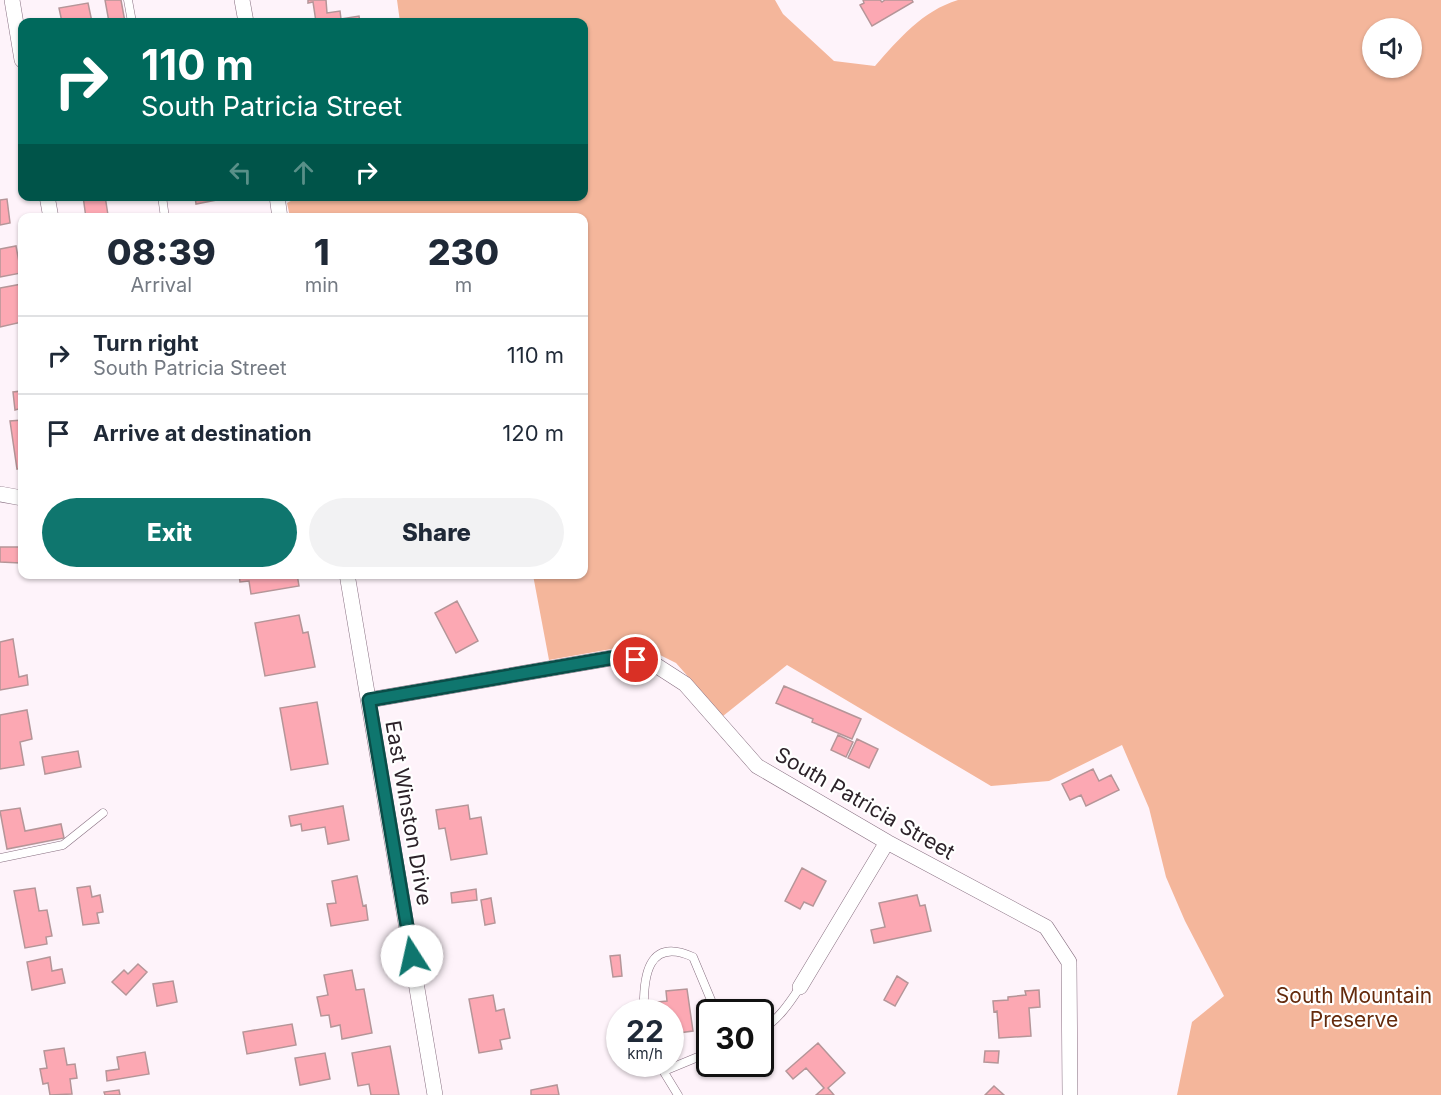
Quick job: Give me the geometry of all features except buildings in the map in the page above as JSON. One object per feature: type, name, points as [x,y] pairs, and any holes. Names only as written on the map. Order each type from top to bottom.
[{"type":"street","points":[[12,0],[18,36]]},
{"type":"street","points":[[242,0],[245,18]]},
{"type":"street","points":[[0,494],[18,497]]},
{"type":"street","name":"East Winston Drive","points":[[348,579],[435,1095]]},
{"type":"street","name":"South Patricia Street","points":[[369,700],[617,657],[654,664],[685,684],[757,766],[887,842],[1046,927],[1069,962],[1070,1095]]},
{"type":"street","points":[[800,987],[887,842]]},
{"type":"lane","points":[[128,0],[131,18]]},
{"type":"lane","points":[[0,858],[63,845],[103,813]]},
{"type":"lane","points":[[644,999],[644,987],[651,961],[664,952],[680,951],[693,957],[711,999]]},
{"type":"lane","points":[[774,1022],[800,987]]},
{"type":"lane","points":[[668,1077],[678,1095]]},
{"type":"green space","name":"South Mountain Preserve","points":[[397,0],[775,0],[783,14],[834,61],[875,66],[902,36],[922,19],[933,11],[958,0],[1441,0],[1441,1095],[1177,1095],[1192,1022],[1224,996],[1185,921],[1166,877],[1149,808],[1122,745],[1049,781],[991,786],[787,665],[723,716],[676,663],[652,651],[617,648],[549,660],[534,579],[588,579],[588,213],[289,213],[287,203],[291,201],[588,201],[588,18],[399,18]]},
{"type":"route","points":[[412,956],[369,700],[617,657],[636,660]]}]
